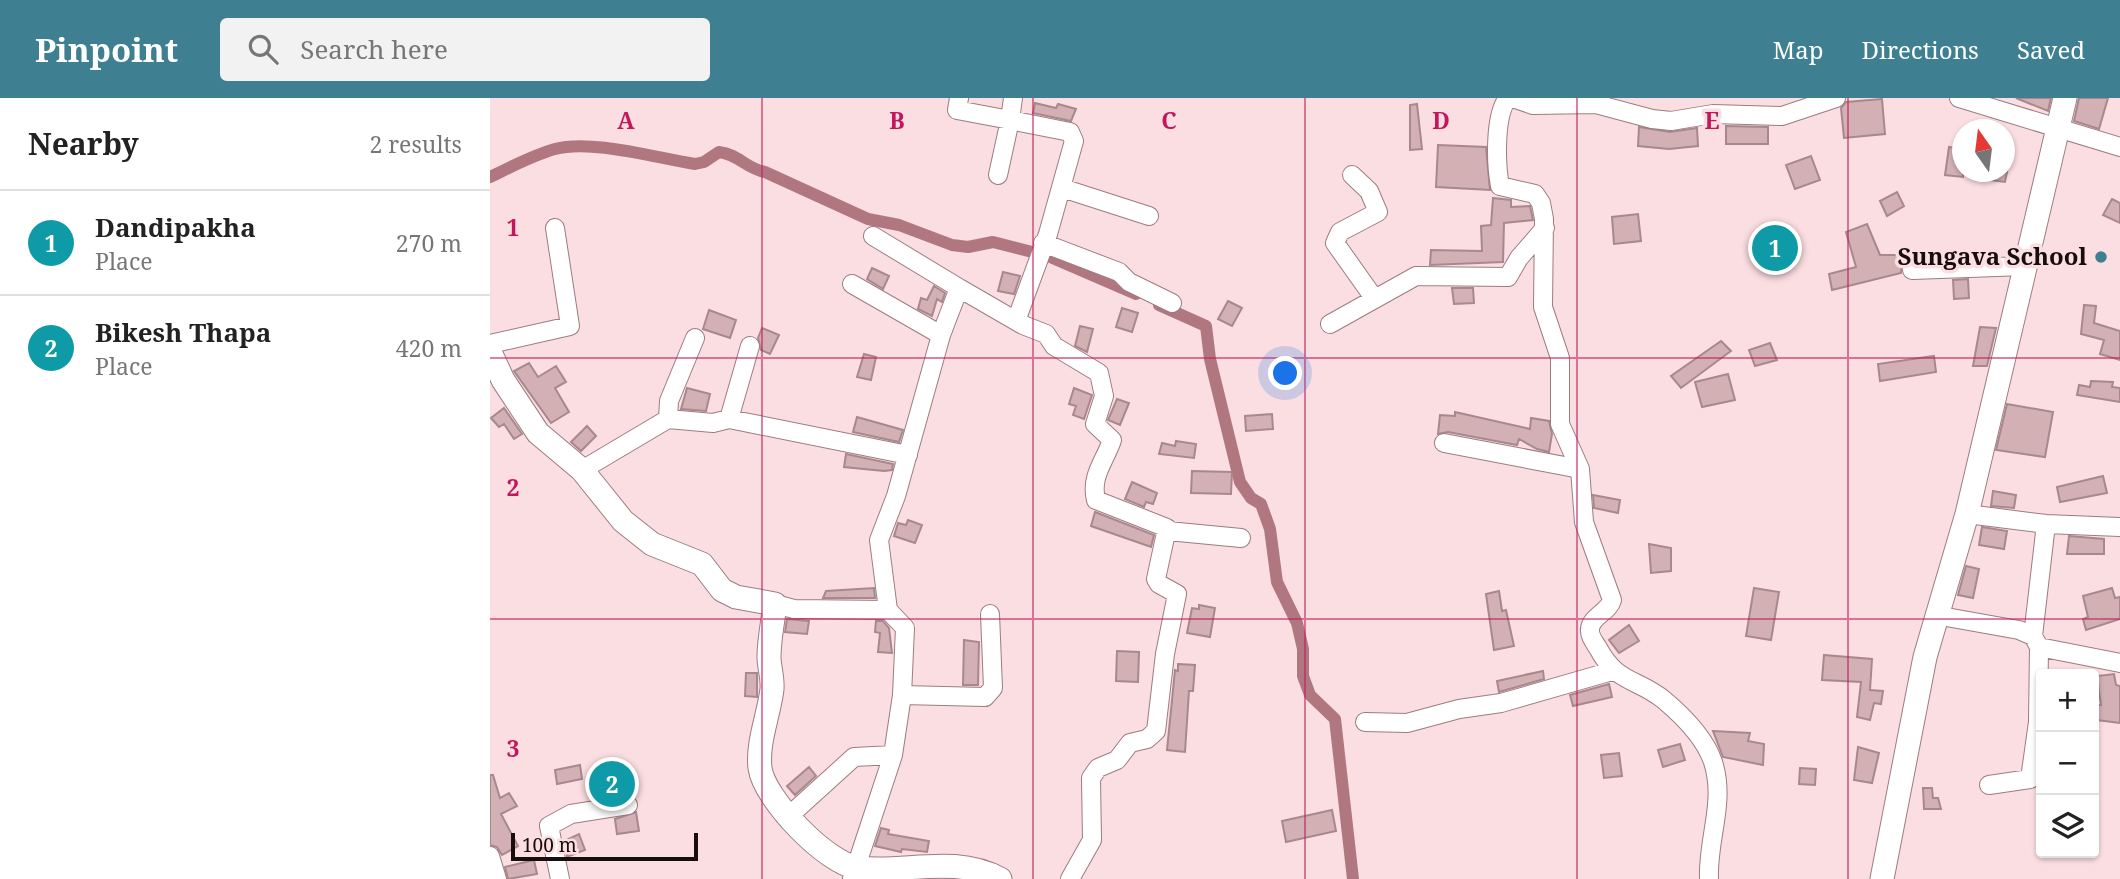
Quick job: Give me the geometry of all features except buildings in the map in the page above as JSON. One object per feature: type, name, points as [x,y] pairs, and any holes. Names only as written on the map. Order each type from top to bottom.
[{"type":"main road","points":[[1882,879],[1936,615],[1967,514],[2065,98]]},
{"type":"main road","points":[[490,352],[503,380],[538,433],[582,470],[623,521],[643,538],[702,564],[722,590],[736,597],[775,604],[769,656],[772,687],[761,769],[775,799],[809,839],[855,873],[949,873],[973,868],[1000,879]]},
{"type":"street","points":[[959,98],[957,110],[1070,132],[1074,141],[1062,188],[1016,321]]},
{"type":"street","points":[[998,175],[1013,98]]},
{"type":"street","points":[[1709,879],[1717,819],[1717,793],[1713,764],[1705,745],[1662,698],[1612,671],[1591,637],[1590,628],[1612,600],[1584,522],[1580,469],[1560,424],[1560,358],[1543,307],[1545,228],[1541,203],[1535,194],[1500,186],[1498,134],[1503,104],[1511,98],[1533,105],[1596,104],[1652,119],[1671,121],[1713,114],[1782,116],[1836,98]]},
{"type":"street","points":[[1959,98],[2120,147]]},
{"type":"street","points":[[1352,175],[1370,191],[1378,212],[1340,232],[1335,243],[1374,298]]},
{"type":"street","points":[[1062,188],[1149,216]]},
{"type":"street","points":[[490,344],[570,326],[555,228]]},
{"type":"street","points":[[1330,324],[1416,276],[1508,277],[1519,258],[1545,228]]},
{"type":"street","points":[[873,236],[1016,321],[1045,334],[1054,346],[1100,373],[1104,396],[1095,424],[1112,443],[1099,465],[1093,487],[1096,500],[1163,525],[1168,531],[1241,538]]},
{"type":"street","points":[[1040,250],[1119,272],[1129,282],[1172,303]]},
{"type":"street","points":[[1912,270],[2025,266]]},
{"type":"street","points":[[852,284],[941,335]]},
{"type":"street","points":[[855,873],[893,755],[902,695],[905,628],[887,610],[879,540],[908,455],[941,335],[959,288]]},
{"type":"street","points":[[668,419],[668,401],[695,338]]},
{"type":"street","points":[[729,419],[750,346]]},
{"type":"street","points":[[582,470],[668,419],[713,423],[729,419],[908,455]]},
{"type":"street","points":[[1444,443],[1580,469]]},
{"type":"street","points":[[1967,514],[2046,524],[2120,527]]},
{"type":"street","points":[[1989,785],[2031,779],[2038,722],[2036,642],[2046,524]]},
{"type":"street","points":[[1070,879],[1093,840],[1093,772],[1117,760],[1130,743],[1147,739],[1156,731],[1165,654],[1177,594],[1159,584],[1156,579],[1168,531]]},
{"type":"street","points":[[775,604],[794,609],[887,610]]},
{"type":"street","points":[[902,695],[985,696],[990,693],[993,688],[990,614]]},
{"type":"street","points":[[1936,615],[2019,630],[2036,642],[2120,663]]},
{"type":"street","points":[[1365,722],[1407,723],[1459,709],[1501,704],[1612,671]]},
{"type":"street","points":[[790,815],[854,757],[893,755]]},
{"type":"street","points":[[560,879],[549,826],[571,814],[628,805]]},
{"type":"street","points":[[490,856],[497,879]]},
{"type":"waterway","points":[[490,177],[539,154],[570,147],[624,150],[695,164],[704,162],[719,152],[726,153],[753,168],[868,219],[899,225],[952,245],[968,247],[993,242],[1048,256],[1136,294]]},
{"type":"waterway","points":[[1159,305],[1206,326],[1210,359],[1240,482],[1251,498],[1261,504],[1270,529],[1277,582],[1297,623],[1303,649],[1303,676],[1310,695],[1335,719],[1353,879]]},
{"type":"place","name":"Dandipakha","points":[[1775,248]]},
{"type":"place","name":"Sungava School","points":[[2101,257]]},
{"type":"place","name":"Bikesh Thapa","points":[[612,784]]}]
